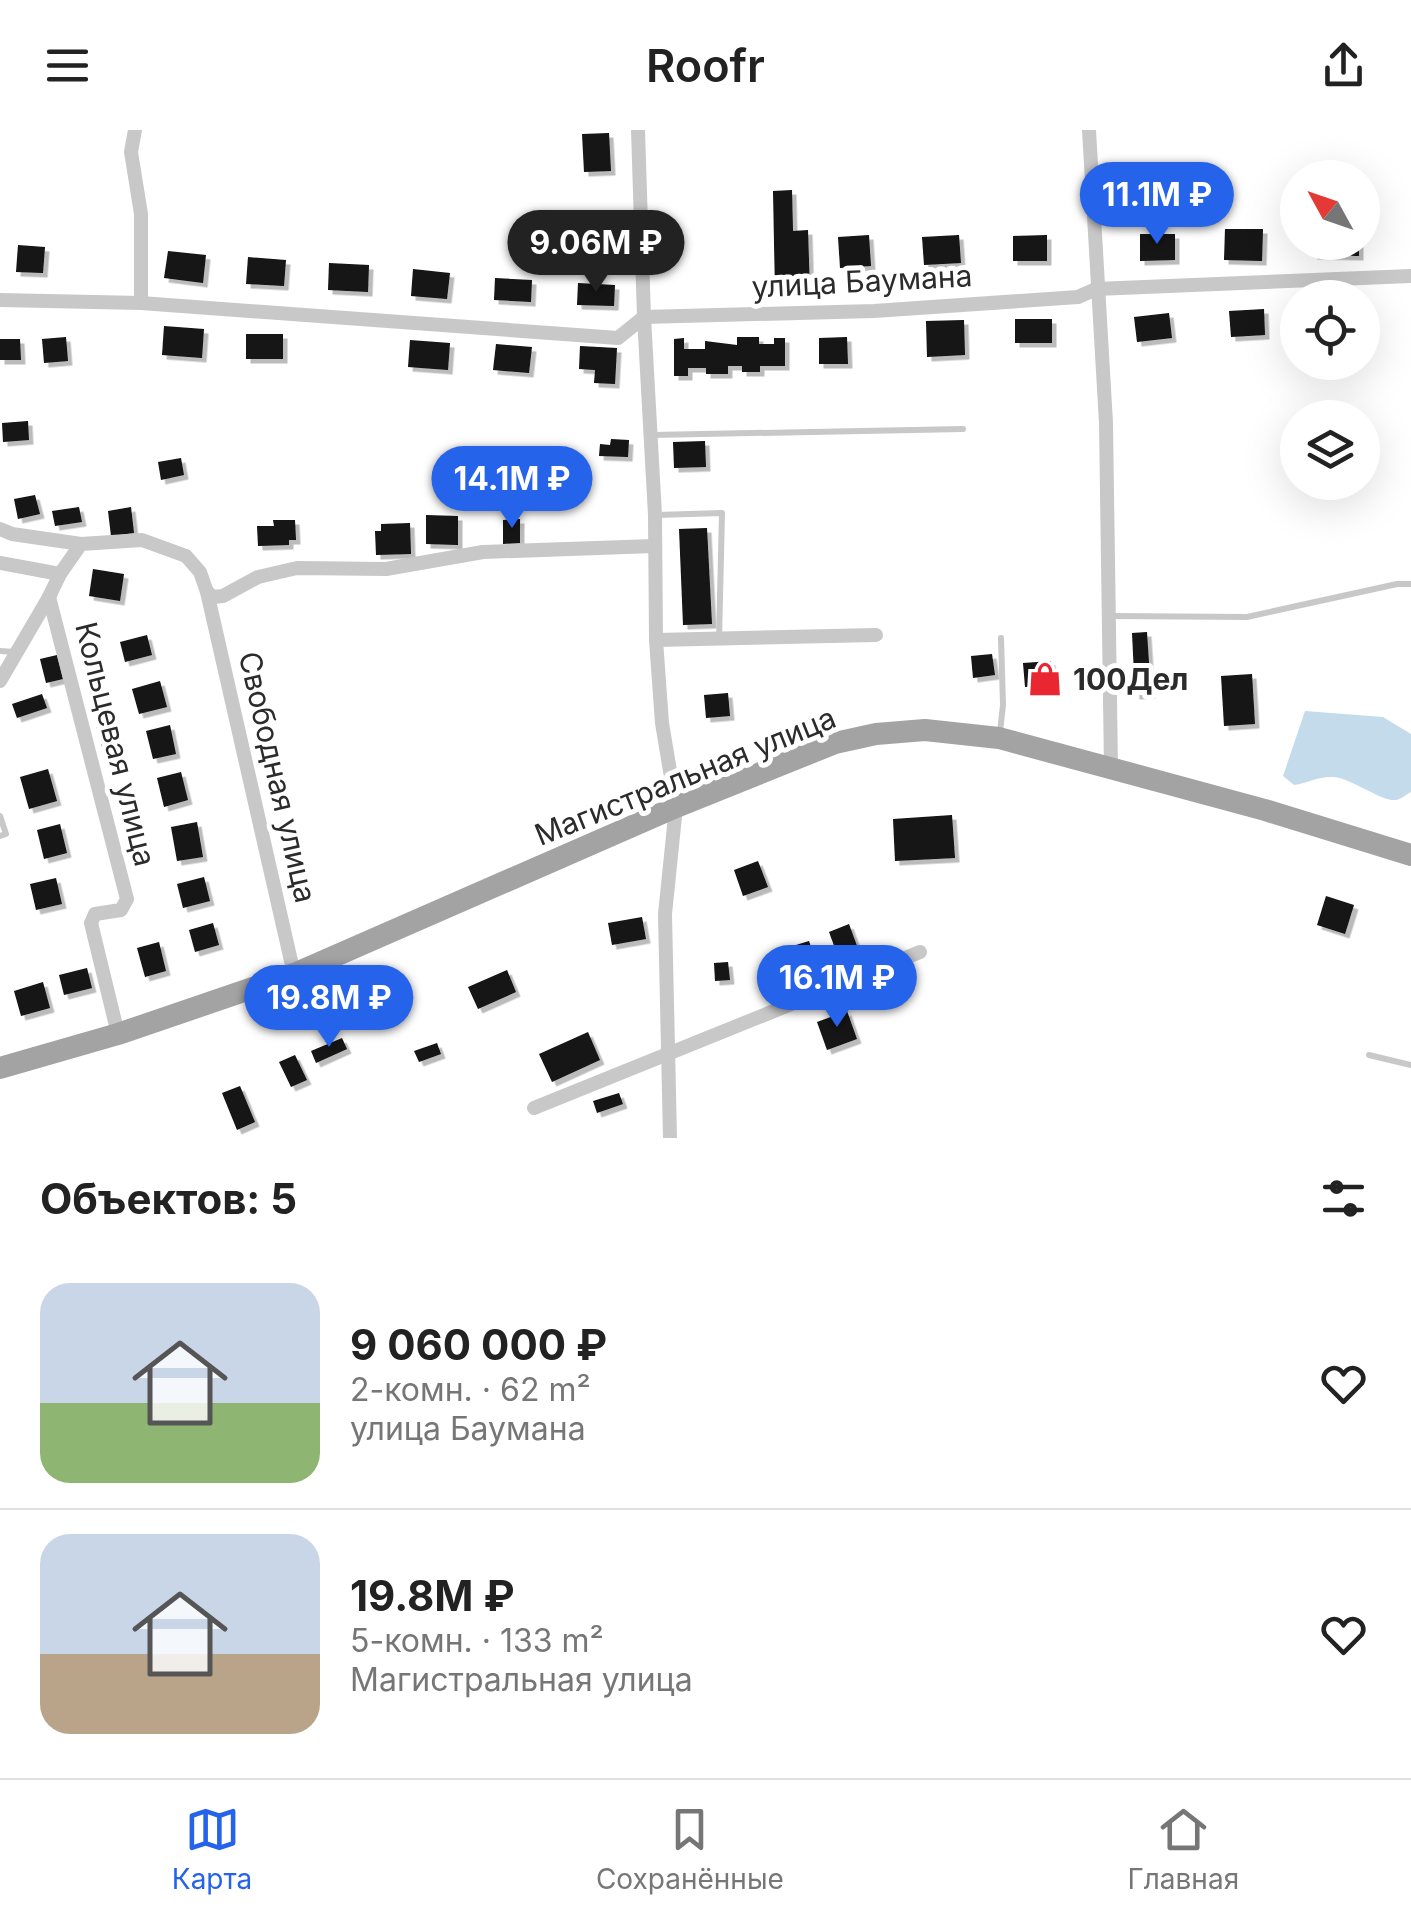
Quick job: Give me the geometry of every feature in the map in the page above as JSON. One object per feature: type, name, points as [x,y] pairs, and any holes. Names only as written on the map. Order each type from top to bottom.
[{"type":"main road","name":"Магистральная улица","points":[[0,1068],[118,1034],[294,974],[676,807],[835,743],[862,737],[925,730],[999,738],[1265,810],[1411,856]]},
{"type":"street","points":[[134,130],[131,152],[141,214],[141,303]]},
{"type":"street","points":[[638,130],[655,515],[656,640],[662,723],[676,807],[666,914],[670,1138]]},
{"type":"street","points":[[1089,130],[1106,423],[1111,768]]},
{"type":"street","name":"улица Баумана","points":[[0,300],[141,303],[618,338],[644,317],[874,311],[1078,298],[1096,288],[1411,276]]},
{"type":"street","points":[[0,529],[81,544],[142,540],[186,556],[213,596],[222,596],[258,577],[297,568],[386,568],[482,552],[654,546]]},
{"type":"street","points":[[50,597],[81,544]]},
{"type":"street","points":[[0,562],[60,574]]},
{"type":"street","name":"Свободная улица","points":[[207,592],[294,974]]},
{"type":"street","name":"Кольцевая улица","points":[[0,682],[50,597]]},
{"type":"street","name":"Кольцевая улица","points":[[50,597],[127,900],[120,910],[96,914],[91,924],[118,1034]]},
{"type":"street","points":[[656,640],[876,635]]},
{"type":"street","points":[[534,1108],[920,952]]},
{"type":"lane","points":[[651,435],[963,429]]},
{"type":"lane","points":[[655,515],[722,513],[719,640]]},
{"type":"lane","points":[[1110,616],[1248,618],[1411,584]]},
{"type":"lane","points":[[999,738],[1003,705],[1001,638]]},
{"type":"lane","points":[[0,651],[16,652]]},
{"type":"lane","points":[[0,816],[6,834],[0,836]]},
{"type":"lane","points":[[1370,1055],[1411,1065]]},
{"type":"water","points":[[1305,711],[1383,717],[1411,734],[1411,792],[1390,800],[1334,777],[1294,785],[1283,776]]},
{"type":"building","points":[[609,133],[611,171],[584,172],[582,134]]},
{"type":"building","points":[[792,190],[793,231],[808,230],[810,292],[775,293],[773,191]]},
{"type":"building","points":[[1225,229],[1263,229],[1262,261],[1224,260]]},
{"type":"building","points":[[1140,234],[1175,234],[1175,260],[1140,261]]},
{"type":"building","points":[[869,235],[871,266],[840,268],[838,237]]},
{"type":"building","points":[[959,235],[961,263],[924,265],[922,237]]},
{"type":"building","points":[[1047,235],[1047,261],[1013,261],[1013,236]]},
{"type":"building","points":[[18,245],[45,247],[43,273],[16,272]]},
{"type":"building","points":[[168,251],[206,255],[203,283],[164,278]]},
{"type":"building","points":[[248,257],[286,260],[284,286],[246,284]]},
{"type":"building","points":[[329,263],[369,265],[368,292],[328,290]]},
{"type":"building","points":[[413,269],[450,273],[447,299],[411,296]]},
{"type":"building","points":[[495,278],[532,280],[531,302],[494,300]]},
{"type":"building","points":[[578,283],[615,285],[614,306],[577,305]]},
{"type":"building","points":[[1264,309],[1265,335],[1231,337],[1229,311]]},
{"type":"building","points":[[1169,313],[1172,338],[1137,342],[1134,317]]},
{"type":"building","points":[[1015,319],[1052,319],[1052,343],[1015,343]]},
{"type":"building","points":[[964,320],[965,355],[927,357],[926,321]]},
{"type":"building","points":[[164,326],[204,329],[202,358],[162,355]]},
{"type":"building","points":[[246,334],[283,334],[283,359],[246,359]]},
{"type":"building","points":[[66,337],[68,361],[44,363],[42,339]]},
{"type":"building","points":[[737,337],[759,337],[759,344],[774,344],[774,338],[785,338],[785,366],[760,366],[760,372],[742,372],[742,366],[728,366],[728,374],[706,374],[706,368],[688,368],[688,376],[674,376],[674,339],[684,338],[684,349],[705,349],[705,341],[737,345]]},
{"type":"building","points":[[847,337],[848,364],[819,364],[819,338]]},
{"type":"building","points":[[0,339],[20,339],[21,360],[0,360]]},
{"type":"building","points":[[410,340],[450,343],[448,370],[408,367]]},
{"type":"building","points":[[496,344],[532,347],[529,373],[493,370]]},
{"type":"building","points":[[580,346],[617,348],[615,384],[594,383],[595,370],[579,369]]},
{"type":"building","points":[[28,421],[29,440],[3,442],[2,423]]},
{"type":"building","points":[[611,439],[629,440],[628,457],[599,456],[600,444],[610,445]]},
{"type":"building","points":[[705,441],[706,467],[674,468],[673,442]]},
{"type":"building","points":[[181,458],[184,475],[161,480],[158,462]]},
{"type":"building","points":[[35,495],[40,514],[18,519],[14,499]]},
{"type":"building","points":[[79,507],[82,522],[55,526],[52,511]]},
{"type":"building","points":[[131,507],[134,533],[111,536],[108,511]]},
{"type":"building","points":[[426,515],[458,516],[458,545],[426,544]]},
{"type":"building","points":[[520,519],[520,543],[503,544],[503,520]]},
{"type":"building","points":[[273,520],[295,520],[296,540],[289,540],[289,545],[258,546],[257,526],[274,526]]},
{"type":"building","points":[[410,523],[411,554],[376,555],[375,531],[381,531],[381,524]]},
{"type":"building","points":[[707,528],[712,624],[683,625],[679,529]]},
{"type":"building","points":[[93,569],[124,574],[120,601],[89,596]]},
{"type":"building","points":[[1147,632],[1151,694],[1135,695],[1132,633]]},
{"type":"building","points":[[147,635],[152,655],[125,662],[120,642]]},
{"type":"building","points":[[992,654],[995,675],[973,678],[971,656]]},
{"type":"building","points":[[57,655],[63,679],[46,683],[40,659]]},
{"type":"building","points":[[1051,661],[1053,685],[1025,687],[1023,663]]},
{"type":"building","points":[[1252,674],[1255,724],[1224,726],[1221,676]]},
{"type":"building","points":[[160,681],[167,707],[139,714],[132,689]]},
{"type":"building","points":[[728,693],[730,716],[706,718],[704,695]]},
{"type":"building","points":[[42,694],[47,708],[17,718],[12,704]]},
{"type":"building","points":[[114,719],[120,742],[102,747],[96,725]]},
{"type":"building","points":[[170,725],[176,754],[153,759],[146,731]]},
{"type":"building","points":[[48,769],[57,801],[29,809],[20,777]]},
{"type":"building","points":[[181,772],[188,800],[164,807],[157,778]]},
{"type":"building","points":[[952,815],[955,858],[895,861],[893,819]]},
{"type":"building","points":[[197,822],[203,857],[177,861],[171,827]]},
{"type":"building","points":[[60,824],[67,853],[44,859],[37,830]]},
{"type":"building","points":[[758,861],[768,887],[743,896],[734,870]]},
{"type":"building","points":[[204,877],[210,901],[183,908],[177,884]]},
{"type":"building","points":[[56,878],[62,904],[36,910],[30,884]]},
{"type":"building","points":[[1326,896],[1354,905],[1345,934],[1317,925]]},
{"type":"building","points":[[642,917],[646,939],[612,945],[608,923]]},
{"type":"building","points":[[213,923],[219,945],[195,952],[189,930]]},
{"type":"building","points":[[849,924],[860,954],[840,962],[829,932]]},
{"type":"building","points":[[809,941],[818,968],[805,972],[796,945]]},
{"type":"building","points":[[159,942],[166,971],[145,977],[137,948]]},
{"type":"building","points":[[728,962],[730,980],[715,981],[714,963]]},
{"type":"building","points":[[87,968],[92,988],[64,995],[59,975]]},
{"type":"building","points":[[507,970],[516,992],[478,1009],[468,987]]},
{"type":"building","points":[[43,982],[50,1008],[21,1016],[14,991]]},
{"type":"building","points":[[847,1011],[857,1039],[827,1050],[817,1022]]},
{"type":"building","points":[[588,1032],[600,1060],[552,1082],[539,1054]]},
{"type":"building","points":[[342,1038],[347,1049],[316,1063],[311,1051]]},
{"type":"building","points":[[437,1043],[441,1054],[419,1062],[414,1051]]},
{"type":"building","points":[[295,1055],[307,1080],[291,1087],[279,1062]]},
{"type":"building","points":[[240,1086],[255,1122],[237,1130],[222,1093]]},
{"type":"building","points":[[619,1093],[623,1104],[597,1113],[593,1101]]},
{"type":"place","name":"100Дел","points":[[1045,679]]}]
